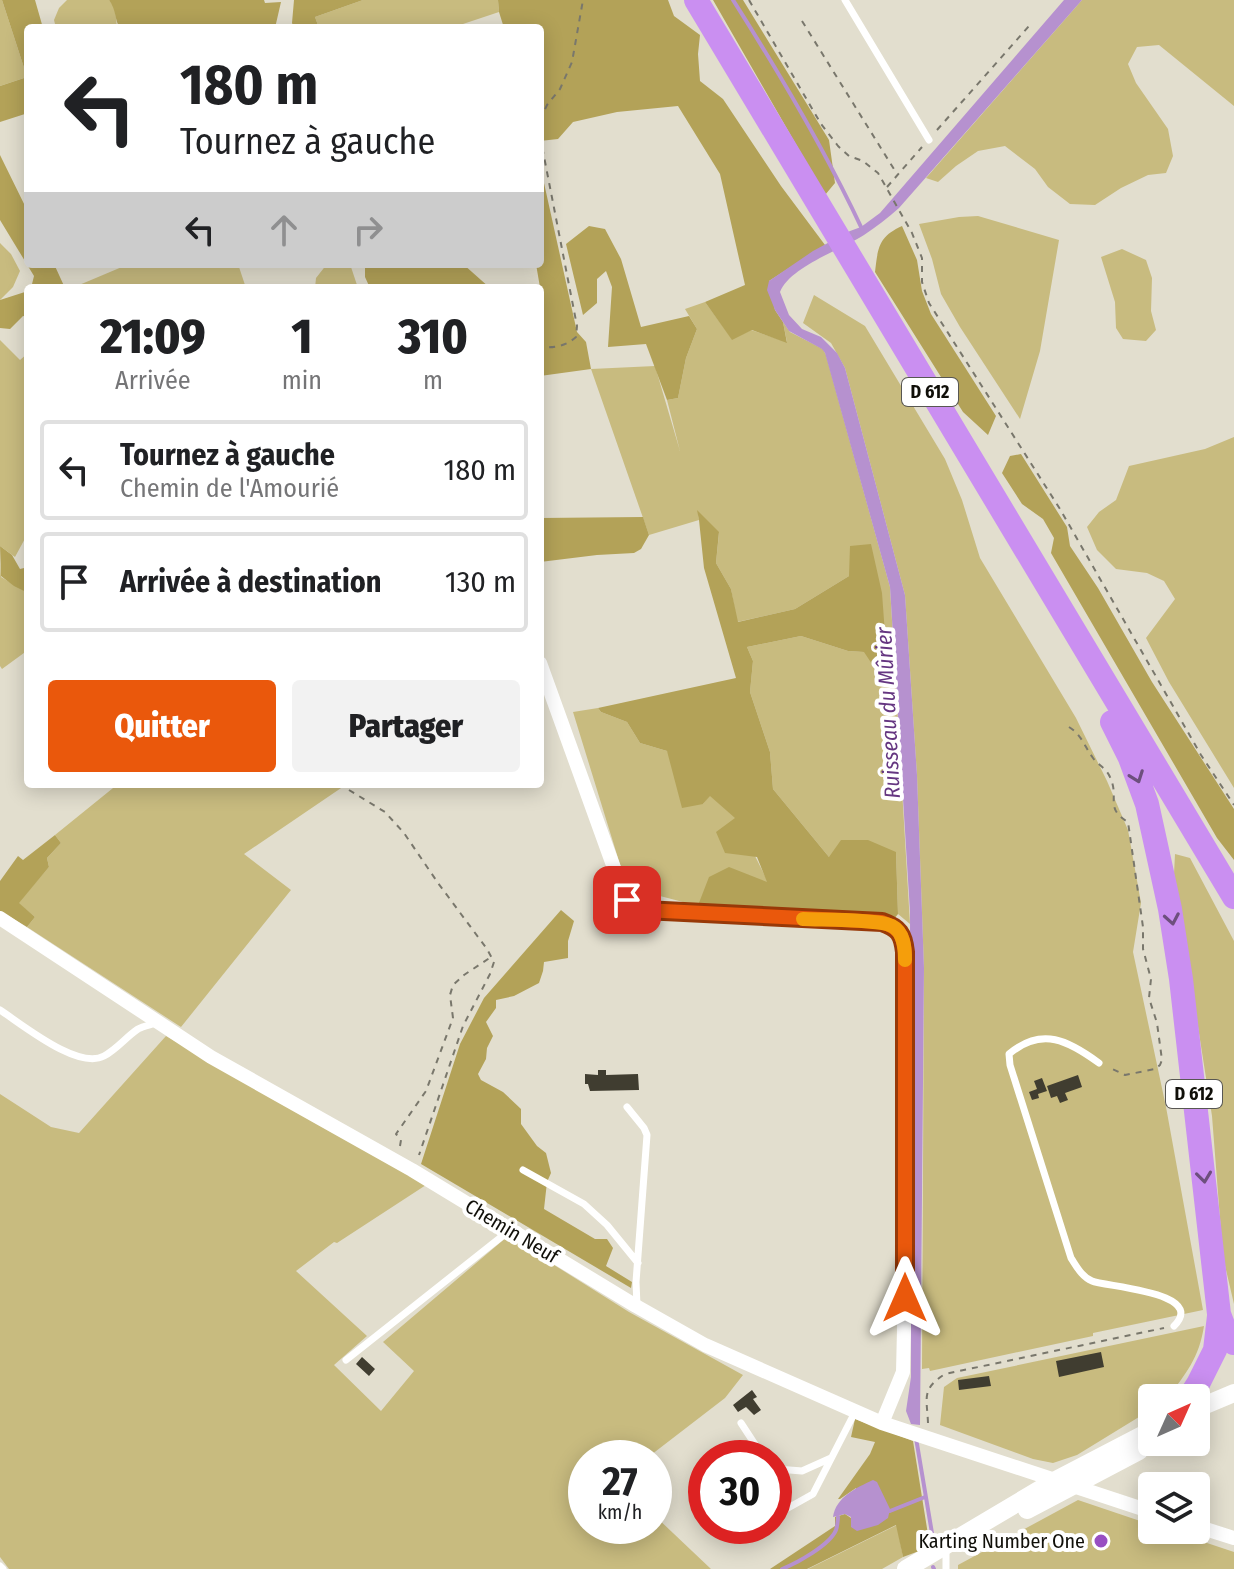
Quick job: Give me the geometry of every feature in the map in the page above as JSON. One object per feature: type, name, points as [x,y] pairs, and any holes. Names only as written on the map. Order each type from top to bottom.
[{"type":"highway","name":"D 612","points":[[696,0],[1234,897]]},
{"type":"highway","name":"D 612","points":[[1028,556],[1130,758],[1147,804],[1170,909],[1181,979],[1219,1314],[1215,1350],[1198,1384]]},
{"type":"highway","name":"D 612","points":[[1081,642],[1234,876]]},
{"type":"highway","name":"D 612","points":[[1219,1314],[1227,1335],[1234,1343]]},
{"type":"main road","points":[[1210,1403],[1234,1393]]},
{"type":"main road","points":[[1210,1416],[1234,1406]]},
{"type":"main road","points":[[915,1569],[946,1561],[1138,1439]]},
{"type":"main road","points":[[906,1569],[1064,1484],[1138,1450]]},
{"type":"street","points":[[544,674],[622,890],[635,907],[672,913],[882,922],[895,927],[903,939],[903,1372],[882,1423]]},
{"type":"street","name":"Chemin Neuf","points":[[0,918],[211,1057],[414,1172],[705,1345],[882,1423],[1138,1508]]},
{"type":"street","points":[[1210,1530],[1234,1538]]},
{"type":"lane","points":[[845,0],[929,140]]},
{"type":"lane","points":[[0,1010],[68,1054],[83,1059],[99,1059],[139,1028],[158,1022]]},
{"type":"lane","points":[[1099,1063],[1072,1045],[1042,1037],[1015,1048],[1009,1054],[1071,1258],[1082,1274],[1092,1281],[1174,1300],[1180,1312],[1179,1321],[1174,1326]]},
{"type":"lane","points":[[627,1107],[647,1135],[637,1306]]},
{"type":"lane","points":[[523,1170],[584,1204],[607,1225],[638,1263]]},
{"type":"lane","points":[[346,1360],[510,1230]]},
{"type":"lane","points":[[792,1506],[813,1494],[855,1412]]},
{"type":"lane","points":[[741,1423],[752,1440]]},
{"type":"lane","points":[[792,1470],[802,1471],[831,1458]]},
{"type":"path","points":[[544,111],[560,89],[572,62],[583,0]]},
{"type":"path","points":[[749,0],[821,124],[849,156],[863,161],[878,173],[912,233],[922,258],[922,282],[929,303],[1060,509],[1201,755],[1234,805]]},
{"type":"path","points":[[802,21],[898,175]]},
{"type":"path","points":[[886,188],[1029,26]]},
{"type":"path","points":[[544,157],[577,326],[576,337],[569,343],[544,348]]},
{"type":"path","points":[[1069,727],[1077,732],[1093,758],[1105,769],[1115,791],[1114,810],[1128,822],[1143,927],[1143,949],[1151,979],[1149,998],[1161,1045],[1162,1060],[1155,1069],[1125,1075],[1099,1063]]},
{"type":"path","points":[[349,790],[385,812],[404,833],[494,962],[463,1026],[414,1172]]},
{"type":"path","points":[[398,1163],[401,1140],[396,1134],[426,1091],[453,1018],[450,995],[453,985],[491,957]]},
{"type":"path","points":[[921,1434],[927,1393],[932,1383],[945,1374],[1174,1326]]},
{"type":"shaded area","points":[[2,0],[24,68],[24,78],[0,86]]},
{"type":"shaded area","points":[[2,0],[35,0],[42,24],[24,24],[24,68]]},
{"type":"shaded area","points":[[67,0],[109,0],[115,8],[117,24],[55,24],[59,8]]},
{"type":"shaded area","points":[[109,0],[281,2],[276,24],[118,24]]},
{"type":"shaded area","points":[[294,0],[363,0],[315,17],[318,24],[292,23]]},
{"type":"shaded area","points":[[363,0],[498,0],[499,12],[463,24],[318,24],[315,17]]},
{"type":"shaded area","points":[[498,0],[668,0],[674,16],[700,35],[700,81],[723,99],[825,245],[769,281],[787,343],[752,330],[732,340],[705,302],[745,285],[720,174],[678,106],[617,112],[573,122],[558,139],[544,141],[544,24],[503,24]]},
{"type":"shaded area","points":[[713,0],[743,0],[829,140],[835,183],[825,195]]},
{"type":"shaded area","points":[[1064,0],[1082,0],[899,208],[864,235],[805,267],[785,283],[780,292],[789,315],[802,329],[821,337],[837,353],[845,368],[905,595],[917,775],[924,968],[920,1425],[911,1424],[906,1411],[911,1377],[910,912],[890,587],[825,353],[789,331],[775,310],[767,290],[769,281],[813,251],[861,227],[880,213]]},
{"type":"shaded area","points":[[1082,0],[1234,0],[1234,106],[1159,45],[1137,47],[1128,64],[1136,83],[1168,129],[1173,156],[1166,173],[1148,175],[1095,205],[1070,204],[1048,187],[1035,169],[1005,146],[978,151],[938,182],[926,178]]},
{"type":"shaded area","points":[[24,78],[24,114],[0,122],[0,86]]},
{"type":"shaded area","points":[[0,155],[24,204],[24,260],[0,220]]},
{"type":"shaded area","points":[[544,183],[577,332],[586,342],[591,369],[544,375],[544,284],[539,284],[537,268],[544,268]]},
{"type":"shaded area","points":[[978,216],[1059,240],[1040,351],[1020,419],[941,294],[919,224]]},
{"type":"shaded area","points":[[589,226],[605,229],[621,259],[641,327],[689,316],[697,329],[686,358],[678,398],[667,400],[646,344],[608,347],[612,287],[606,271],[597,279],[597,303],[583,315],[566,244]]},
{"type":"shaded area","points":[[902,226],[917,260],[922,291],[931,314],[996,416],[988,435],[963,412],[875,272],[881,244],[888,234]]},
{"type":"shaded area","points":[[0,243],[11,254],[20,271],[13,287],[0,300]]},
{"type":"shaded area","points":[[1122,249],[1146,260],[1152,278],[1151,311],[1156,330],[1146,341],[1123,339],[1116,328],[1115,302],[1101,257]]},
{"type":"shaded area","points":[[29,268],[56,268],[63,284],[32,284],[34,276]]},
{"type":"shaded area","points":[[120,268],[239,268],[245,284],[82,284]]},
{"type":"shaded area","points":[[324,268],[351,268],[357,284],[315,284]]},
{"type":"shaded area","points":[[365,268],[468,268],[486,284],[368,284]]},
{"type":"shaded area","points":[[24,292],[24,316],[10,329],[0,328],[0,300]]},
{"type":"shaded area","points":[[814,295],[865,326],[945,459],[980,558],[1076,718],[1128,830],[1141,903],[1133,952],[1166,1107],[1203,1310],[930,1371],[929,1368],[922,1369],[924,968],[917,775],[905,595],[845,368],[831,343],[803,323]]},
{"type":"shaded area","points":[[705,302],[732,339],[751,330],[787,342],[783,322],[790,332],[823,349],[826,355],[890,587],[910,924],[898,914],[896,852],[829,857],[773,789],[770,752],[750,692],[753,661],[747,647],[801,636],[848,651],[864,652],[849,576],[795,609],[737,622],[731,589],[716,563],[719,533],[698,512],[699,520],[649,535],[591,369],[655,366],[680,451],[667,400],[678,398],[686,358],[697,329],[685,309]]},
{"type":"shaded area","points":[[0,340],[20,360],[24,356],[24,540],[15,557],[0,546]]},
{"type":"shaded area","points":[[1234,437],[1234,788],[1169,682],[1146,638],[1175,599],[1164,581],[1147,573],[1116,569],[1097,550],[1087,527],[1099,512],[1116,500],[1129,466],[1205,449]]},
{"type":"shaded area","points":[[1021,454],[1067,527],[1070,546],[1234,809],[1234,860],[1217,838],[1051,553],[1054,538],[1043,519],[1022,504],[1002,473],[1010,456]]},
{"type":"shaded area","points":[[697,510],[719,532],[716,563],[731,589],[738,622],[795,609],[849,576],[850,546],[871,544],[882,593],[887,661],[872,664],[864,652],[848,651],[801,636],[747,647],[753,661],[750,692],[770,752],[773,789],[829,857],[841,840],[868,840],[896,852],[898,914],[894,919],[697,908],[709,877],[729,867],[767,882],[757,857],[725,853],[716,832],[735,818],[710,796],[703,804],[682,808],[667,751],[640,743],[627,722],[598,708],[736,678],[704,568]]},
{"type":"shaded area","points":[[643,517],[649,535],[641,549],[634,553],[544,562],[544,518]]},
{"type":"shaded area","points":[[0,546],[12,555],[20,569],[24,568],[24,591],[1,576]]},
{"type":"shaded area","points":[[0,564],[1,577],[24,591],[24,653],[2,669]]},
{"type":"shaded area","points":[[598,708],[627,722],[640,743],[667,751],[703,804],[710,795],[736,818],[768,882],[697,908],[684,908],[683,902],[660,896],[658,906],[646,905],[636,898],[626,884],[573,712]]},
{"type":"shaded area","points":[[113,788],[341,788],[244,854],[291,890],[181,1027],[27,927],[35,917],[18,903],[49,867],[47,858],[61,843],[55,835]]},
{"type":"shaded area","points":[[55,835],[61,843],[47,858],[49,867],[19,903],[35,917],[27,927],[0,911],[0,881],[18,856],[23,860]]},
{"type":"shaded area","points":[[1175,854],[1190,858],[1234,941],[1234,1304],[1223,1257],[1212,1116],[1174,874]]},
{"type":"shaded area","points":[[561,910],[574,921],[568,941],[568,958],[544,962],[539,983],[514,996],[496,1000],[496,1008],[486,1022],[493,1036],[478,1074],[481,1080],[503,1092],[521,1109],[521,1124],[546,1153],[551,1173],[544,1209],[595,1239],[607,1239],[613,1248],[606,1266],[632,1282],[631,1288],[421,1164],[460,1044],[484,998]]},
{"type":"shaded area","points":[[166,1036],[426,1185],[337,1243],[334,1242],[296,1271],[367,1336],[334,1365],[381,1411],[414,1371],[383,1342],[508,1236],[629,1312],[743,1375],[725,1398],[670,1440],[568,1440],[568,1544],[672,1544],[672,1532],[711,1569],[9,1569],[0,1557],[0,1094],[51,1127],[79,1133]]},
{"type":"shaded area","points":[[1204,1326],[1191,1365],[1178,1384],[1138,1384],[1138,1418],[1077,1455],[1053,1463],[1033,1459],[940,1425],[944,1387],[957,1378]]},
{"type":"shaded area","points":[[855,1419],[913,1441],[930,1547],[903,1557],[896,1525],[807,1569],[770,1569],[835,1526],[835,1517],[845,1514],[851,1518],[851,1523],[856,1488],[838,1499],[875,1442],[851,1437]]},
{"type":"shaded area","points":[[873,1480],[877,1482],[890,1509],[888,1518],[878,1525],[857,1531],[851,1527],[851,1517],[845,1514],[833,1517],[842,1499]]},
{"type":"shaded area","name":"Karting Number One","points":[[1078,1500],[1138,1520],[1138,1544],[1210,1544],[1234,1552],[1234,1569],[958,1569],[958,1565]]},
{"type":"shaded area","points":[[897,1525],[903,1557],[882,1569],[808,1569]]},
{"type":"building","points":[[598,1070],[606,1070],[606,1075],[638,1074],[639,1090],[590,1091],[588,1084],[585,1084],[585,1074],[598,1075]]},
{"type":"building","points":[[1078,1075],[1082,1087],[1065,1093],[1068,1100],[1060,1103],[1057,1096],[1051,1098],[1047,1086]]},
{"type":"building","points":[[1042,1078],[1047,1091],[1032,1100],[1029,1092],[1037,1089],[1034,1081]]},
{"type":"building","points":[[1101,1352],[1104,1367],[1059,1377],[1056,1361]]},
{"type":"building","points":[[362,1357],[375,1369],[369,1376],[356,1364]]},
{"type":"building","points":[[989,1376],[991,1386],[959,1390],[958,1380]]},
{"type":"building","points":[[752,1390],[757,1397],[753,1399],[761,1410],[754,1415],[746,1407],[738,1412],[733,1405]]},
{"type":"waterway","name":"Ruisseau du Mûrier","points":[[733,0],[801,113],[862,229]]},
{"type":"waterway","name":"Ruisseau du Mûrier","points":[[916,1438],[934,1545]]},
{"type":"waterway","points":[[890,1511],[925,1497]]},
{"type":"waterway","points":[[782,1569],[827,1542],[836,1530],[838,1517]]},
{"type":"slow traffic","points":[[803,919],[882,922],[895,927],[903,939],[905,960]]},
{"type":"place","name":"Karting Number One","points":[[1101,1541]]},
{"type":"route","points":[[627,900],[644,910],[672,913],[882,922],[895,927],[903,939],[905,952],[905,1298]]}]
